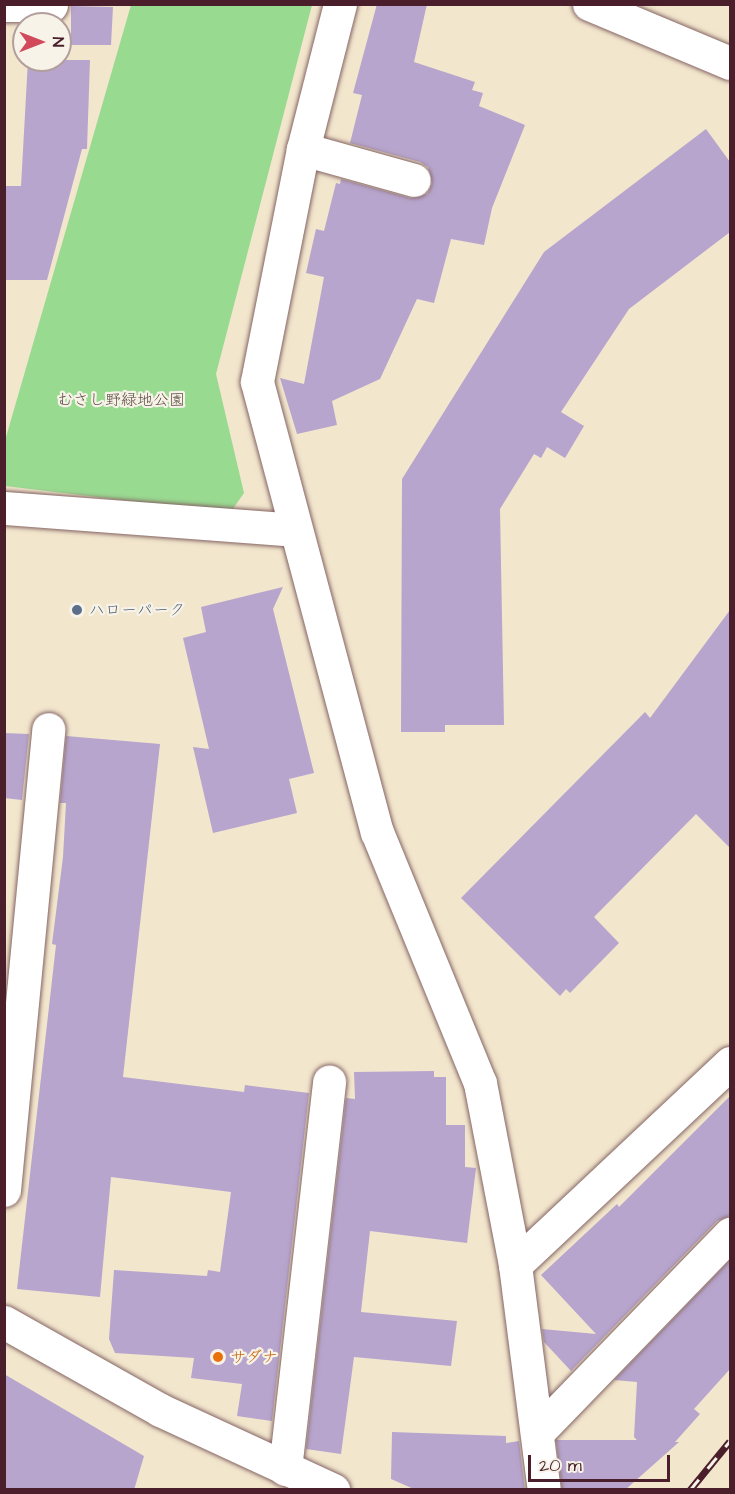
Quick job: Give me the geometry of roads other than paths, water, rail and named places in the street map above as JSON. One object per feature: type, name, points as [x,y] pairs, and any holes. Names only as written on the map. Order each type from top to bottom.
[{"type":"street","points":[[340,4],[303,149],[257,382],[294,530],[377,832],[480,1083],[514,1265],[544,1490]]},
{"type":"street","points":[[589,4],[730,63]]},
{"type":"street","points":[[4,5],[51,5]]},
{"type":"street","points":[[303,149],[414,180]]},
{"type":"street","points":[[4,508],[294,530]]},
{"type":"street","points":[[4,1190],[48,729]]},
{"type":"street","points":[[514,1265],[730,1063]]},
{"type":"street","points":[[285,1469],[329,1081]]},
{"type":"street","points":[[538,1432],[730,1234]]},
{"type":"street","points":[[4,1322],[160,1410],[333,1490]]},
{"type":"railway","points":[[690,1490],[730,1441]]},
{"type":"place","name":"ハローパーク","points":[[77,610]]},
{"type":"place","name":"サダナ","points":[[218,1357]]},
{"type":"park label","name":"むさし野緑地公園","points":[[121,400]]}]
